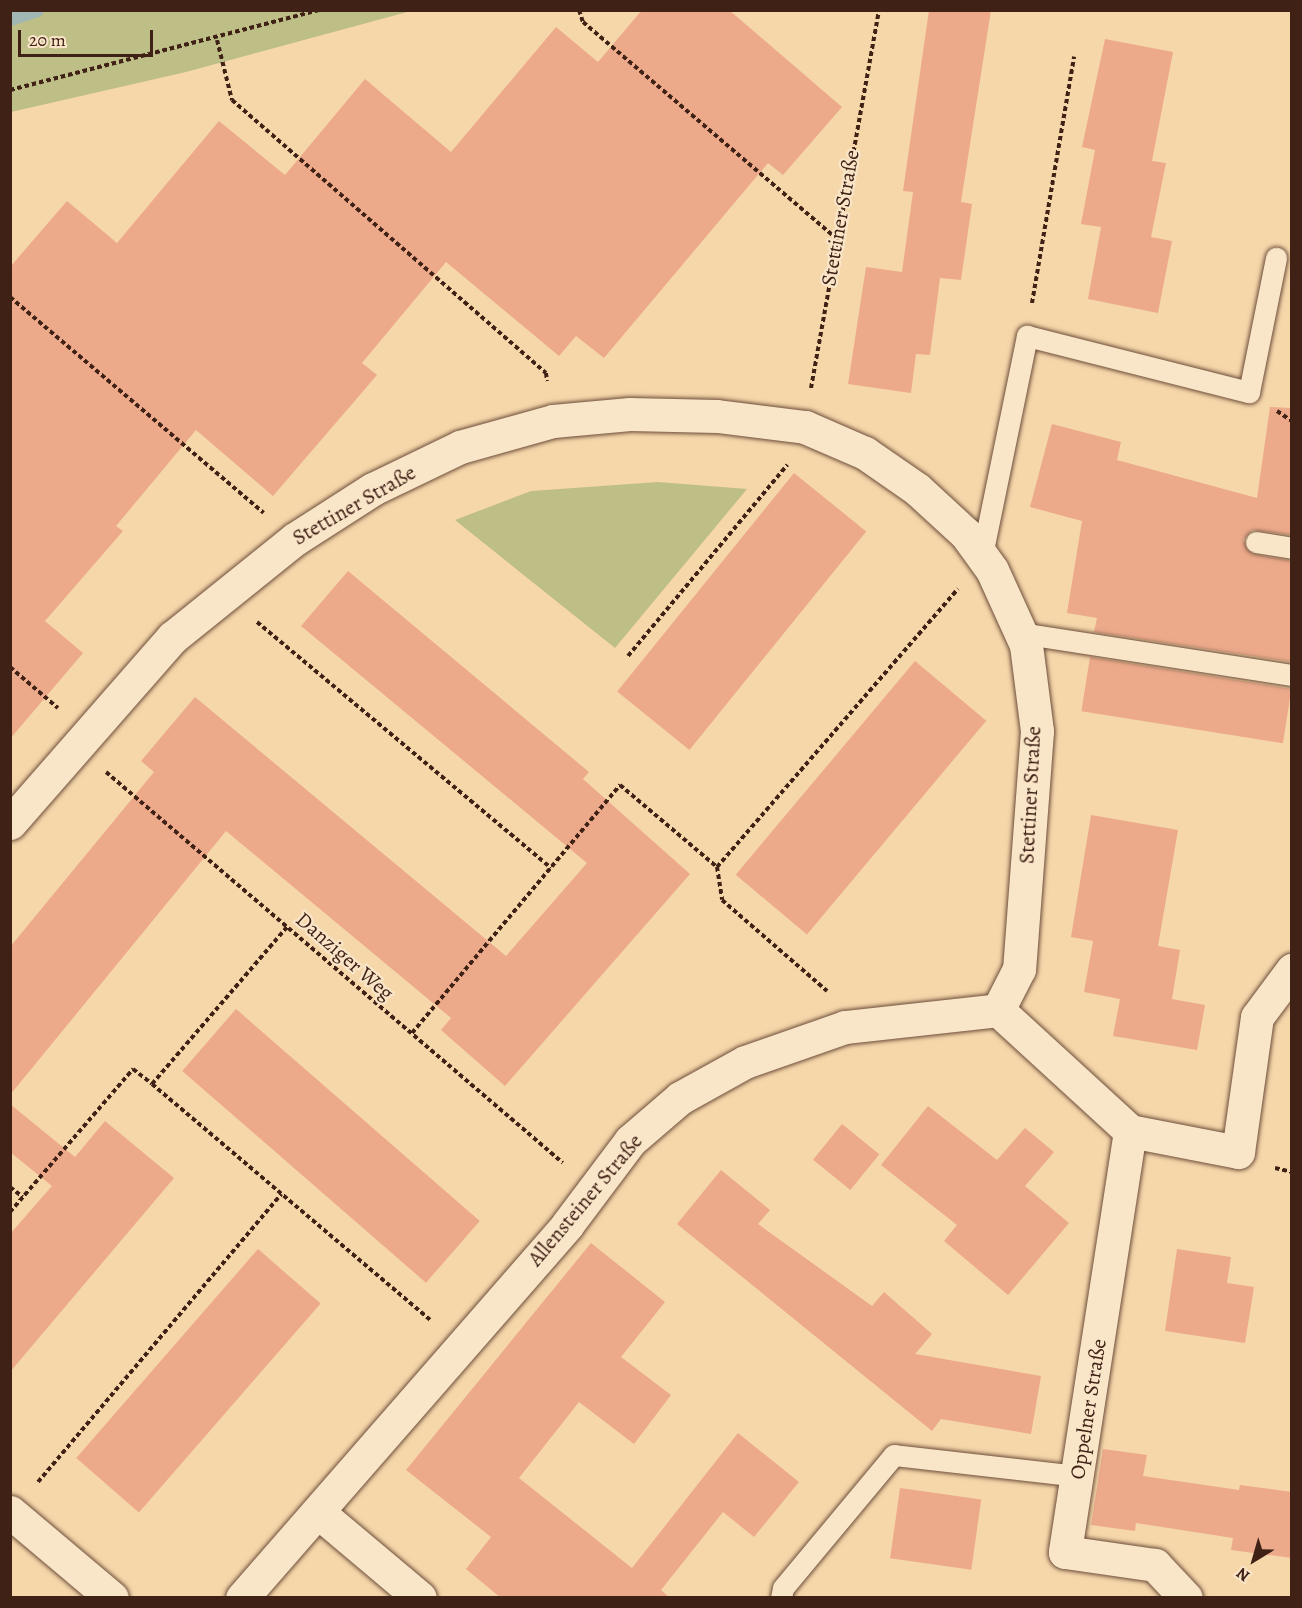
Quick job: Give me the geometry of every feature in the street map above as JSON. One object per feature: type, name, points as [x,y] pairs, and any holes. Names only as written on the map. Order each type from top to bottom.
[{"type":"street","name":"Stettiner Straße","points":[[10,823],[173,637],[224,593],[295,539],[373,489],[460,447],[553,421],[630,414],[717,416],[810,429],[865,453],[917,489],[966,534],[987,563],[1020,633],[1036,730],[1019,969],[998,1010]]},
{"type":"street","points":[[998,1010],[1130,1131],[1238,1152],[1257,1017],[1292,970]]},
{"type":"street","name":"Allensteiner Straße","points":[[242,1598],[460,1346],[630,1142],[680,1098],[745,1062],[845,1027],[998,1010]]},
{"type":"street","name":"Oppelner Straße","points":[[1130,1131],[1065,1552],[1155,1565],[1186,1598]]},
{"type":"street","points":[[318,1512],[420,1598]]},
{"type":"street","points":[[11,1513],[112,1598]]},
{"type":"lane","points":[[987,563],[1027,336],[1250,392],[1276,258]]},
{"type":"lane","points":[[1256,542],[1292,548]]},
{"type":"lane","points":[[1020,633],[1292,675]]},
{"type":"lane","points":[[781,1598],[783,1588],[894,1455],[1078,1476]]},
{"type":"path","points":[[10,90],[216,40],[320,10]]},
{"type":"path","points":[[579,10],[584,22],[835,237]]},
{"type":"path","name":"Stettiner Straße","points":[[810,429],[835,237],[879,10]]},
{"type":"path","points":[[216,40],[232,100],[546,373],[553,421]]},
{"type":"path","points":[[1027,336],[1074,57]]},
{"type":"path","points":[[10,297],[295,539]]},
{"type":"path","points":[[628,656],[810,429]]},
{"type":"path","points":[[717,867],[963,583],[987,563]]},
{"type":"path","points":[[224,593],[551,868]]},
{"type":"path","points":[[10,667],[67,715],[78,745]]},
{"type":"path","name":"Danziger Weg","points":[[78,745],[125,791],[288,926],[594,1188]]},
{"type":"path","points":[[412,1034],[620,785],[717,867],[722,900],[832,995],[845,1027]]},
{"type":"path","points":[[152,1084],[288,926]]},
{"type":"path","points":[[10,1212],[133,1069],[460,1346]]},
{"type":"path","points":[[10,1187],[23,1197]]},
{"type":"path","points":[[11,1513],[281,1194]]},
{"type":"green space","points":[[10,11],[411,11],[186,72],[11,112]]},
{"type":"green space","points":[[658,482],[747,489],[615,648],[455,520],[531,491]]},
{"type":"building","points":[[642,10],[729,10],[842,107],[783,175],[768,163],[604,358],[576,336],[559,356],[446,262],[362,363],[377,375],[273,496],[196,430],[116,526],[123,531],[45,621],[83,653],[10,739],[10,267],[67,201],[117,243],[219,121],[285,175],[365,79],[451,152],[556,27],[598,62]]},
{"type":"building","points":[[929,10],[991,10],[961,202],[972,204],[961,280],[940,278],[930,355],[916,354],[911,393],[848,384],[866,267],[902,272],[913,192],[903,191]]},
{"type":"building","points":[[1105,39],[1173,52],[1152,161],[1166,163],[1151,237],[1172,241],[1158,313],[1088,299],[1101,227],[1081,224],[1095,150],[1082,147]]},
{"type":"building","points":[[1270,407],[1292,408],[1292,535],[1252,530],[1243,540],[1253,554],[1292,561],[1292,662],[1094,632],[1097,618],[1067,613],[1082,521],[1030,507],[1052,424],[1121,442],[1117,460],[1257,498]]},
{"type":"building","points":[[794,473],[866,532],[689,750],[617,691]]},
{"type":"building","points":[[348,571],[589,772],[583,779],[690,874],[505,1086],[441,1030],[451,1018],[226,831],[10,1095],[10,947],[154,772],[141,761],[195,697],[506,956],[587,863],[301,626]]},
{"type":"building","points":[[1090,657],[1291,689],[1283,743],[1081,711]]},
{"type":"building","points":[[915,661],[986,721],[807,935],[736,875]]},
{"type":"building","points":[[1091,815],[1178,830],[1158,946],[1180,950],[1172,999],[1205,1005],[1197,1050],[1113,1036],[1120,999],[1084,992],[1093,941],[1071,937]]},
{"type":"building","points":[[236,1009],[480,1221],[426,1283],[182,1071]]},
{"type":"building","points":[[10,1104],[75,1157],[105,1121],[174,1178],[10,1372],[10,1234],[52,1186],[10,1152]]},
{"type":"building","points":[[928,1106],[997,1160],[1025,1128],[1054,1152],[1025,1186],[1069,1223],[1008,1295],[944,1241],[957,1225],[881,1165]]},
{"type":"building","points":[[842,1124],[879,1154],[850,1190],[813,1160]]},
{"type":"building","points":[[721,1170],[770,1210],[758,1224],[872,1306],[884,1292],[932,1334],[915,1354],[1041,1376],[1031,1434],[941,1419],[932,1431],[677,1224]]},
{"type":"building","points":[[591,1243],[665,1302],[621,1357],[671,1395],[634,1444],[579,1402],[519,1478],[632,1568],[738,1433],[799,1482],[754,1537],[723,1512],[661,1590],[670,1598],[501,1598],[466,1569],[491,1537],[406,1470]]},
{"type":"building","points":[[258,1249],[321,1303],[139,1513],[76,1458]]},
{"type":"building","points":[[1177,1249],[1231,1257],[1227,1283],[1254,1287],[1245,1343],[1165,1331]]},
{"type":"building","points":[[1103,1449],[1147,1455],[1143,1476],[1239,1490],[1240,1485],[1292,1492],[1292,1558],[1231,1550],[1233,1538],[1136,1523],[1135,1531],[1091,1525]]},
{"type":"building","points":[[900,1488],[981,1499],[971,1570],[890,1558]]},
{"type":"waterway","points":[[10,19],[37,10]]}]
